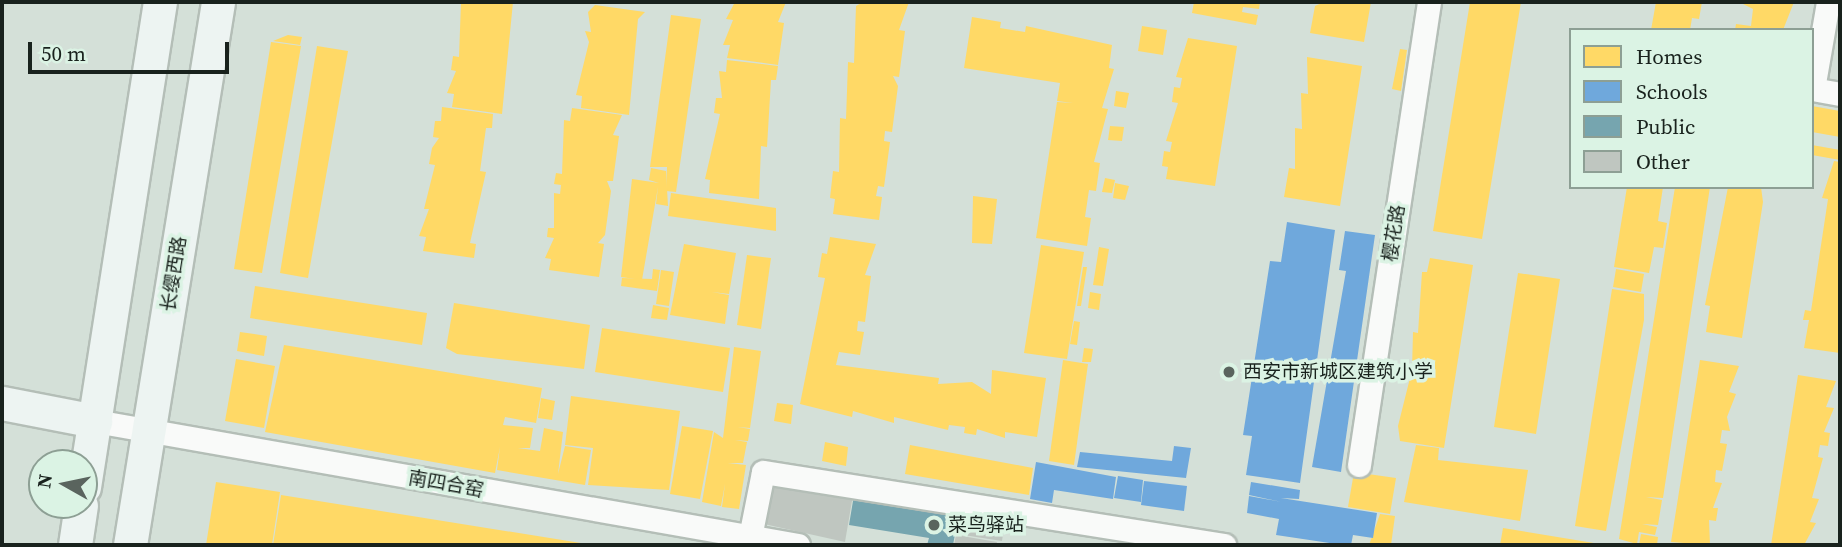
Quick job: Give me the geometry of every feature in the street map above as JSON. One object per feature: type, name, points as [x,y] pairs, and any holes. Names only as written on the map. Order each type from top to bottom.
[{"type":"main road","points":[[90,449],[160,2]]},
{"type":"main road","name":"长缨西路","points":[[130,545],[218,2]]},
{"type":"main road","points":[[2,403],[95,421]]},
{"type":"main road","points":[[75,545],[79,519]]},
{"type":"street","name":"樱花路","points":[[1359,465],[1429,2]]},
{"type":"street","points":[[1814,83],[1828,2]]},
{"type":"street","points":[[1814,89],[1840,94]]},
{"type":"street","name":"南四合窑","points":[[95,421],[798,545]]},
{"type":"street","points":[[750,537],[763,472],[1224,545]]},
{"type":"building: Homes","points":[[461,2],[513,2],[502,114],[452,107],[454,94],[447,93],[456,71],[451,70],[453,56],[459,57]]},
{"type":"building: Homes","points":[[735,2],[786,2],[778,22],[784,23],[778,65],[727,58],[730,45],[723,45],[733,20],[726,19]]},
{"type":"building: Homes","points":[[863,2],[909,2],[899,30],[905,31],[899,77],[893,76],[898,86],[892,132],[885,131],[884,141],[890,142],[884,187],[878,186],[876,196],[882,197],[879,220],[833,214],[835,199],[830,198],[833,171],[839,172],[840,118],[846,119],[848,62],[854,63],[856,6]]},
{"type":"building: Homes","points":[[1194,2],[1260,2],[1259,9],[1243,7],[1242,12],[1258,15],[1256,25],[1192,13]]},
{"type":"building: Homes","points":[[1324,2],[1371,2],[1364,42],[1310,33],[1315,6]]},
{"type":"building: Homes","points":[[1470,2],[1521,2],[1482,239],[1433,231]]},
{"type":"building: Homes","points":[[1656,2],[1702,2],[1699,19],[1692,18],[1690,28],[1651,28]]},
{"type":"building: Homes","points":[[1739,2],[1794,2],[1784,28],[1735,28],[1736,24],[1751,26],[1753,9]]},
{"type":"building: Homes","points":[[595,5],[645,12],[638,19],[629,115],[581,108],[582,96],[576,95],[589,42],[585,31],[591,32],[588,12]]},
{"type":"building: Homes","points":[[671,15],[701,19],[676,192],[666,191],[667,167],[650,167]]},
{"type":"building: Homes","points":[[972,17],[1001,22],[1000,28],[1025,32],[1026,26],[1112,45],[1109,68],[1114,69],[1102,108],[1108,109],[1094,162],[1100,163],[1096,191],[1089,190],[1085,217],[1091,218],[1087,246],[1036,238],[1057,102],[1073,103],[1057,101],[1060,83],[964,68]]},
{"type":"building: Homes","points":[[1142,26],[1167,30],[1163,55],[1138,51]]},
{"type":"building: Homes","points":[[288,35],[302,37],[300,45],[273,41]]},
{"type":"building: Homes","points":[[1188,38],[1237,46],[1215,186],[1166,179],[1168,167],[1162,166],[1164,151],[1170,152],[1172,142],[1166,141],[1178,103],[1172,102],[1174,87],[1180,88],[1182,78],[1176,77]]},
{"type":"building: Homes","points":[[271,42],[301,46],[262,273],[234,269]]},
{"type":"building: Homes","points":[[317,46],[348,51],[308,278],[280,273]]},
{"type":"building: Homes","points":[[1400,49],[1407,50],[1401,91],[1392,89]]},
{"type":"building: Homes","points":[[1307,57],[1362,66],[1340,206],[1284,197],[1289,168],[1295,169],[1295,128],[1302,129],[1301,93],[1308,94]]},
{"type":"building: Homes","points":[[727,60],[778,66],[776,80],[771,80],[767,147],[761,146],[759,199],[709,193],[710,180],[705,179],[720,114],[714,113],[716,98],[722,98],[719,71],[726,72]]},
{"type":"building: Homes","points":[[1116,91],[1129,93],[1126,108],[1114,106]]},
{"type":"building: Homes","points":[[1814,106],[1840,111],[1840,137],[1814,132]]},
{"type":"building: Homes","points":[[442,107],[493,114],[492,128],[486,128],[480,171],[486,172],[470,243],[476,244],[474,258],[423,251],[426,237],[419,236],[429,209],[424,209],[435,165],[429,164],[432,148],[439,138],[433,137],[435,121],[441,121]]},
{"type":"building: Homes","points":[[572,108],[622,115],[613,135],[619,136],[613,181],[607,181],[611,191],[605,235],[598,243],[604,244],[599,277],[549,270],[551,259],[545,258],[554,238],[547,237],[548,228],[554,228],[554,193],[560,194],[561,185],[554,184],[556,173],[562,174],[564,120],[570,121]]},
{"type":"building: Homes","points":[[1110,126],[1124,127],[1122,141],[1108,140]]},
{"type":"building: Homes","points":[[1814,145],[1840,150],[1840,160],[1814,155]]},
{"type":"building: Homes","points":[[1834,161],[1840,162],[1840,353],[1804,348],[1809,320],[1803,320],[1805,310],[1811,311],[1828,199],[1822,198]]},
{"type":"building: Homes","points":[[651,168],[666,171],[668,206],[656,204],[658,187],[642,280],[621,277],[632,179],[659,183],[649,180]]},
{"type":"building: Homes","points":[[1105,178],[1115,180],[1112,193],[1102,192]]},
{"type":"building: Homes","points":[[1115,183],[1129,186],[1125,200],[1113,198]]},
{"type":"building: Homes","points":[[1627,189],[1663,189],[1658,221],[1667,223],[1663,248],[1654,247],[1649,273],[1614,267]]},
{"type":"building: Homes","points":[[1675,189],[1710,189],[1663,498],[1646,497],[1662,500],[1658,525],[1642,524],[1657,527],[1655,535],[1639,532],[1637,544],[1619,539]]},
{"type":"building: Homes","points":[[1728,189],[1761,189],[1763,202],[1742,338],[1706,332],[1710,306],[1705,305]]},
{"type":"building: Homes","points":[[671,193],[776,208],[776,231],[668,216]]},
{"type":"building: Homes","points":[[973,196],[997,199],[992,244],[972,243]]},
{"type":"building: Homes","points":[[830,237],[876,244],[865,275],[871,276],[865,322],[858,321],[857,331],[864,332],[860,355],[839,352],[836,365],[939,378],[938,384],[972,382],[991,394],[992,370],[1046,378],[1037,437],[1005,432],[1005,438],[977,429],[976,435],[964,433],[965,427],[949,425],[948,430],[894,417],[894,423],[853,411],[852,417],[800,404],[825,278],[818,277],[822,253],[827,254]]},
{"type":"building: Homes","points":[[684,244],[736,253],[729,294],[712,292],[729,295],[725,324],[670,315]]},
{"type":"building: Homes","points":[[1041,245],[1084,252],[1067,359],[1024,353]]},
{"type":"building: Homes","points":[[1099,247],[1109,249],[1103,286],[1093,285]]},
{"type":"building: Homes","points":[[747,255],[771,258],[761,329],[737,325]]},
{"type":"building: Homes","points":[[1430,258],[1473,265],[1444,448],[1400,441],[1398,426],[1410,378],[1403,377],[1405,368],[1412,369],[1413,332],[1418,333],[1422,272],[1427,272]]},
{"type":"building: Homes","points":[[1083,267],[1087,267],[1081,306],[1077,306]]},
{"type":"building: Homes","points":[[653,269],[660,270],[657,291],[621,286],[622,278],[652,279]]},
{"type":"building: Homes","points":[[1616,269],[1644,274],[1641,292],[1613,287]]},
{"type":"building: Homes","points":[[661,270],[674,272],[669,306],[656,304]]},
{"type":"building: Homes","points":[[1518,273],[1560,279],[1536,434],[1494,427]]},
{"type":"building: Homes","points":[[255,286],[427,313],[422,345],[250,318]]},
{"type":"building: Homes","points":[[1612,289],[1644,294],[1644,320],[1606,531],[1575,526]]},
{"type":"building: Homes","points":[[1090,292],[1101,294],[1099,310],[1088,308]]},
{"type":"building: Homes","points":[[454,303],[590,325],[584,369],[457,354],[446,348]]},
{"type":"building: Homes","points":[[653,305],[669,308],[667,320],[651,318]]},
{"type":"building: Homes","points":[[1074,321],[1080,322],[1077,345],[1070,344]]},
{"type":"building: Homes","points":[[602,328],[730,348],[723,392],[595,372]]},
{"type":"building: Homes","points":[[240,332],[267,336],[264,356],[237,351]]},
{"type":"building: Homes","points":[[284,345],[542,388],[536,423],[505,417],[503,425],[533,428],[530,448],[518,448],[540,451],[544,428],[563,432],[558,474],[565,446],[591,450],[585,485],[497,470],[500,447],[495,473],[265,432]]},
{"type":"building: Homes","points":[[734,347],[761,351],[750,428],[738,427],[750,429],[748,441],[735,440],[747,442],[743,463],[728,463],[746,465],[739,509],[722,507],[725,484],[721,506],[702,502],[714,432],[723,438]]},
{"type":"building: Homes","points":[[1084,348],[1093,349],[1091,362],[1082,362]]},
{"type":"building: Homes","points":[[236,359],[275,366],[264,428],[225,421]]},
{"type":"building: Homes","points":[[1063,360],[1088,364],[1074,465],[1049,461]]},
{"type":"building: Homes","points":[[1700,360],[1739,366],[1729,392],[1736,394],[1727,417],[1730,431],[1722,430],[1720,443],[1727,444],[1722,471],[1716,470],[1715,482],[1722,483],[1713,508],[1718,508],[1716,521],[1709,520],[1710,545],[1671,542]]},
{"type":"building: Homes","points":[[1798,375],[1836,381],[1826,407],[1834,408],[1824,432],[1830,433],[1828,446],[1820,445],[1818,457],[1823,458],[1812,498],[1819,499],[1810,522],[1816,523],[1804,545],[1771,545]]},
{"type":"building: Homes","points":[[571,396],[680,411],[669,490],[588,485],[593,448],[565,445]]},
{"type":"building: Homes","points":[[541,398],[555,401],[552,420],[538,418]]},
{"type":"building: Homes","points":[[777,403],[793,405],[791,424],[774,421]]},
{"type":"building: Homes","points":[[682,426],[713,431],[700,499],[670,494]]},
{"type":"building: Homes","points":[[825,442],[848,447],[846,466],[822,461]]},
{"type":"building: Homes","points":[[910,445],[1033,468],[1029,495],[905,474]]},
{"type":"building: Homes","points":[[1416,445],[1439,448],[1438,460],[1528,470],[1520,521],[1404,502]]},
{"type":"building: Homes","points":[[1354,472],[1396,478],[1390,514],[1348,507]]},
{"type":"building: Homes","points":[[216,482],[280,492],[272,545],[206,545]]},
{"type":"building: Homes","points":[[281,495],[587,544],[273,545]]},
{"type":"building: Homes","points":[[1380,514],[1395,516],[1391,545],[1369,545]]},
{"type":"building: Homes","points":[[1503,528],[1600,544],[1600,545],[1500,545]]},
{"type":"building: Homes","points":[[1641,534],[1658,537],[1657,545],[1639,545]]},
{"type":"building: Schools","points":[[1287,222],[1335,230],[1300,483],[1246,475],[1252,436],[1243,435],[1270,261],[1281,262]]},
{"type":"building: Schools","points":[[1345,231],[1375,235],[1341,472],[1312,467],[1346,271],[1339,270]]},
{"type":"building: Schools","points":[[1174,446],[1191,448],[1186,478],[1077,467],[1080,452],[1172,461]]},
{"type":"building: Schools","points":[[1036,462],[1116,477],[1113,499],[1054,490],[1052,503],[1030,499]]},
{"type":"building: Schools","points":[[1118,476],[1143,480],[1141,502],[1114,498]]},
{"type":"building: Schools","points":[[1144,481],[1187,486],[1184,511],[1141,505]]},
{"type":"building: Schools","points":[[1251,482],[1300,490],[1299,499],[1281,498],[1377,513],[1373,538],[1353,535],[1351,545],[1343,545],[1276,535],[1279,519],[1247,513],[1249,496],[1282,502],[1249,495]]},
{"type":"building: Public","points":[[854,495],[959,513],[953,545],[927,545],[929,538],[849,525]]},
{"type":"building: Other","points":[[769,481],[853,495],[845,542],[764,524]]},
{"type":"building: Other","points":[[961,514],[1005,521],[1002,541],[957,534]]},
{"type":"building: Other","points":[[956,535],[997,542],[996,545],[954,545]]},
{"type":"place","name":"西安市新城区建筑小学","points":[[1229,372]]},
{"type":"place","name":"菜鸟驿站","points":[[934,525]]}]
